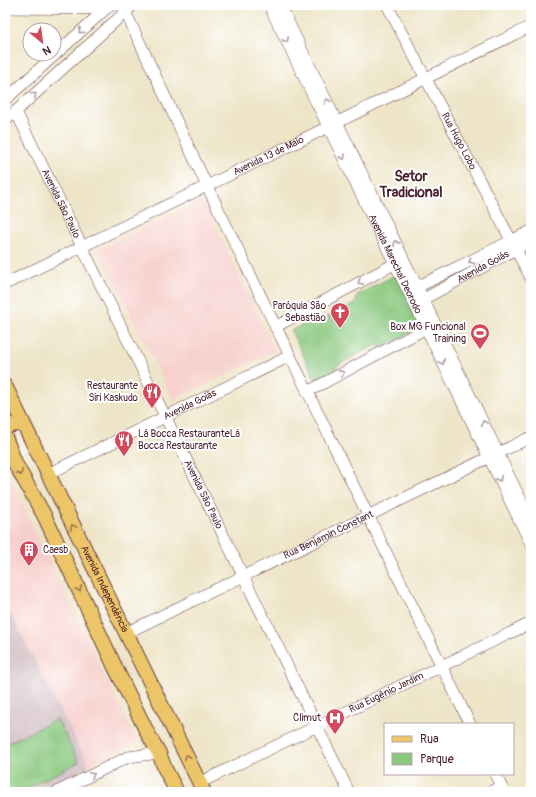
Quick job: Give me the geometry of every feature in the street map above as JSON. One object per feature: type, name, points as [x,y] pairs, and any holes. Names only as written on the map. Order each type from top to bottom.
[{"type":"main road","name":"Avenida Independência","points":[[7,396],[48,474],[202,788]]},
{"type":"main road","points":[[5,427],[23,424]]},
{"type":"main road","points":[[5,437],[16,465],[45,517],[134,706],[159,753],[176,792]]},
{"type":"main road","points":[[134,706],[142,711],[146,710],[158,699]]},
{"type":"main road","points":[[142,722],[152,716],[166,714]]},
{"type":"street","name":"Avenida Marechal Deorodo","points":[[269,5],[333,124]]},
{"type":"street","name":"Avenida Marechal Deorodo","points":[[280,5],[333,124],[493,455],[531,544]]},
{"type":"street","name":"Rua Hugo Lobo","points":[[387,5],[531,278]]},
{"type":"street","points":[[5,8],[108,7]]},
{"type":"street","points":[[6,95],[45,64],[108,7]]},
{"type":"street","points":[[5,121],[129,8],[207,186],[470,723]]},
{"type":"street","name":"Avenida 13 de Maio","points":[[5,284],[531,26]]},
{"type":"street","points":[[64,47],[61,50],[63,58],[66,60],[71,60],[74,58]]},
{"type":"street","points":[[45,64],[49,62],[56,64],[58,71],[56,74]]},
{"type":"street","name":"Avenida São Paulo","points":[[16,112],[83,246],[349,792]]},
{"type":"street","name":"Avenida Goiás","points":[[419,302],[514,245],[531,231]]},
{"type":"street","name":"Avenida Goiás","points":[[417,287],[514,245],[531,241]]},
{"type":"street","name":"Avenida Marechal Deorodo","points":[[400,262],[417,287],[419,302]]},
{"type":"street","points":[[275,327],[400,262]]},
{"type":"street","points":[[307,392],[431,326]]},
{"type":"street","name":"Avenida Goiás","points":[[48,474],[290,356]]},
{"type":"street","name":"Rua Benjamin Constant","points":[[126,633],[531,437]]},
{"type":"street","name":"Avenida Marechal Deorodo","points":[[493,455],[531,521]]},
{"type":"street","name":"Rua Eugênio Jardim","points":[[202,788],[317,727],[531,623]]},
{"type":"street","points":[[57,792],[128,757],[159,753]]},
{"type":"street","points":[[490,792],[502,789],[495,775]]},
{"type":"shaded area","points":[[203,200],[275,351],[173,400],[98,249]]},
{"type":"shaded area","points":[[5,468],[137,742],[89,766],[5,603]]},
{"type":"shaded area","points":[[5,603],[89,766],[36,792],[5,792]]},
{"type":"green space","points":[[397,274],[422,327],[382,347],[376,345],[336,366],[336,371],[316,381],[291,331],[309,321],[314,324],[356,303],[357,295]]},
{"type":"green space","points":[[57,719],[79,762],[20,792],[5,792],[5,744]]},
{"type":"place","name":"Paróquia São Sebastião","points":[[340,329]]},
{"type":"place","name":"Box MG Funcional Training","points":[[480,350]]},
{"type":"place","name":"Restaurante Siri Kaskudo","points":[[152,409]]},
{"type":"place","name":"Lá Bocca RestauranteLá Bocca Restaurante","points":[[124,457]]},
{"type":"place","name":"Caesb","points":[[29,567]]},
{"type":"place","name":"Climut","points":[[335,735]]},
{"type":"district","name":"Setor Tradicional","points":[[411,184]]}]
